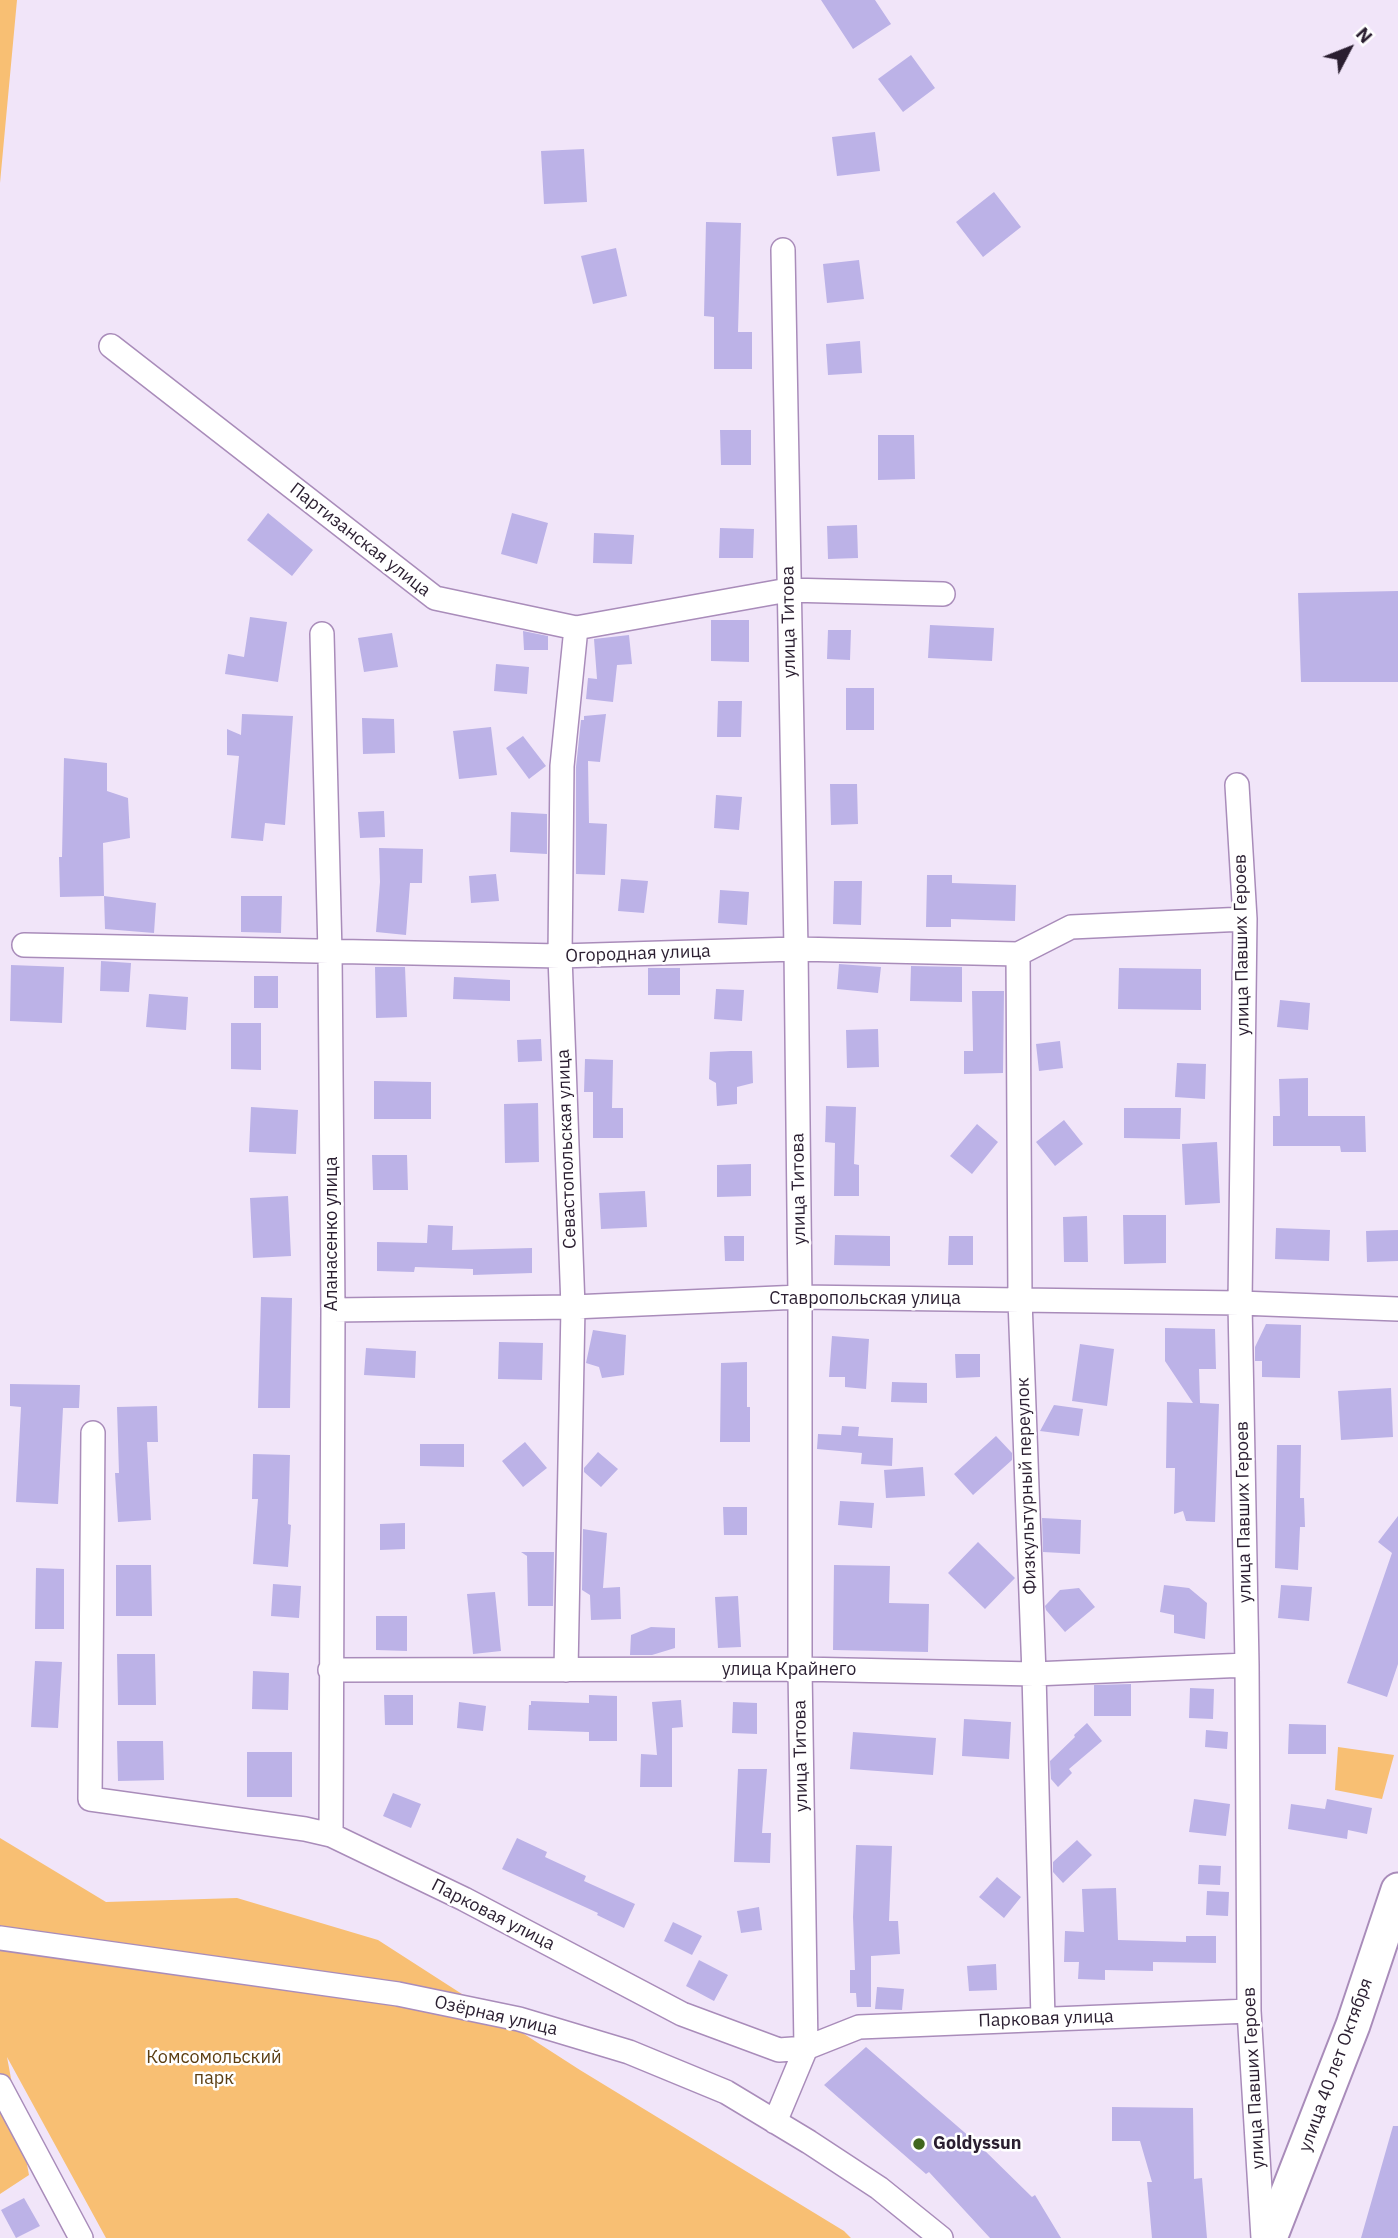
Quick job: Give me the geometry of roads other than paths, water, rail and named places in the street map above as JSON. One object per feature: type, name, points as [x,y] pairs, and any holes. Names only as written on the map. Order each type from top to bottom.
[{"type":"main road","name":"улица 40 лет Октября","points":[[1270,2238],[1353,2025],[1398,1890]]},
{"type":"street","name":"улица Титова","points":[[775,2122],[806,2048],[800,1669],[796,949],[783,250]]},
{"type":"street","name":"Партизанская улица","points":[[111,346],[435,598],[576,628],[788,590],[943,594]]},
{"type":"street","name":"Севастопольская улица","points":[[566,1670],[573,1307],[560,956],[562,766],[576,628]]},
{"type":"street","name":"Аланасенко улица","points":[[322,634],[330,953],[333,1310],[331,1835]]},
{"type":"street","name":"улица Павших Героев","points":[[1237,785],[1245,919],[1240,1303],[1247,1665],[1249,2011],[1263,2238]]},
{"type":"street","name":"Огородная улица","points":[[24,945],[560,956],[796,949],[1018,954],[1071,927],[1245,919]]},
{"type":"street","name":"Физкультурный переулок","points":[[1018,954],[1020,1300],[1043,2018]]},
{"type":"street","name":"Ставропольская улица","points":[[333,1310],[573,1307],[800,1297],[1240,1303],[1398,1309]]},
{"type":"street","name":"Парковая улица","points":[[93,1433],[90,1799],[331,1835],[464,1899],[682,2014],[779,2050],[806,2048],[859,2027],[1249,2011]]},
{"type":"street","name":"улица Крайнего","points":[[330,1671],[800,1669],[1034,1674],[1247,1665]]},
{"type":"street","name":"Озёрная улица","points":[[0,1937],[398,1994],[519,2019],[629,2052],[726,2092],[879,2188],[941,2238]]},
{"type":"street","points":[[0,2086],[81,2238]]},
{"type":"place","name":"Goldyssun","points":[[919,2144]]},
{"type":"park label","name":"Комсомольский парк","points":[[214,2068]]}]
